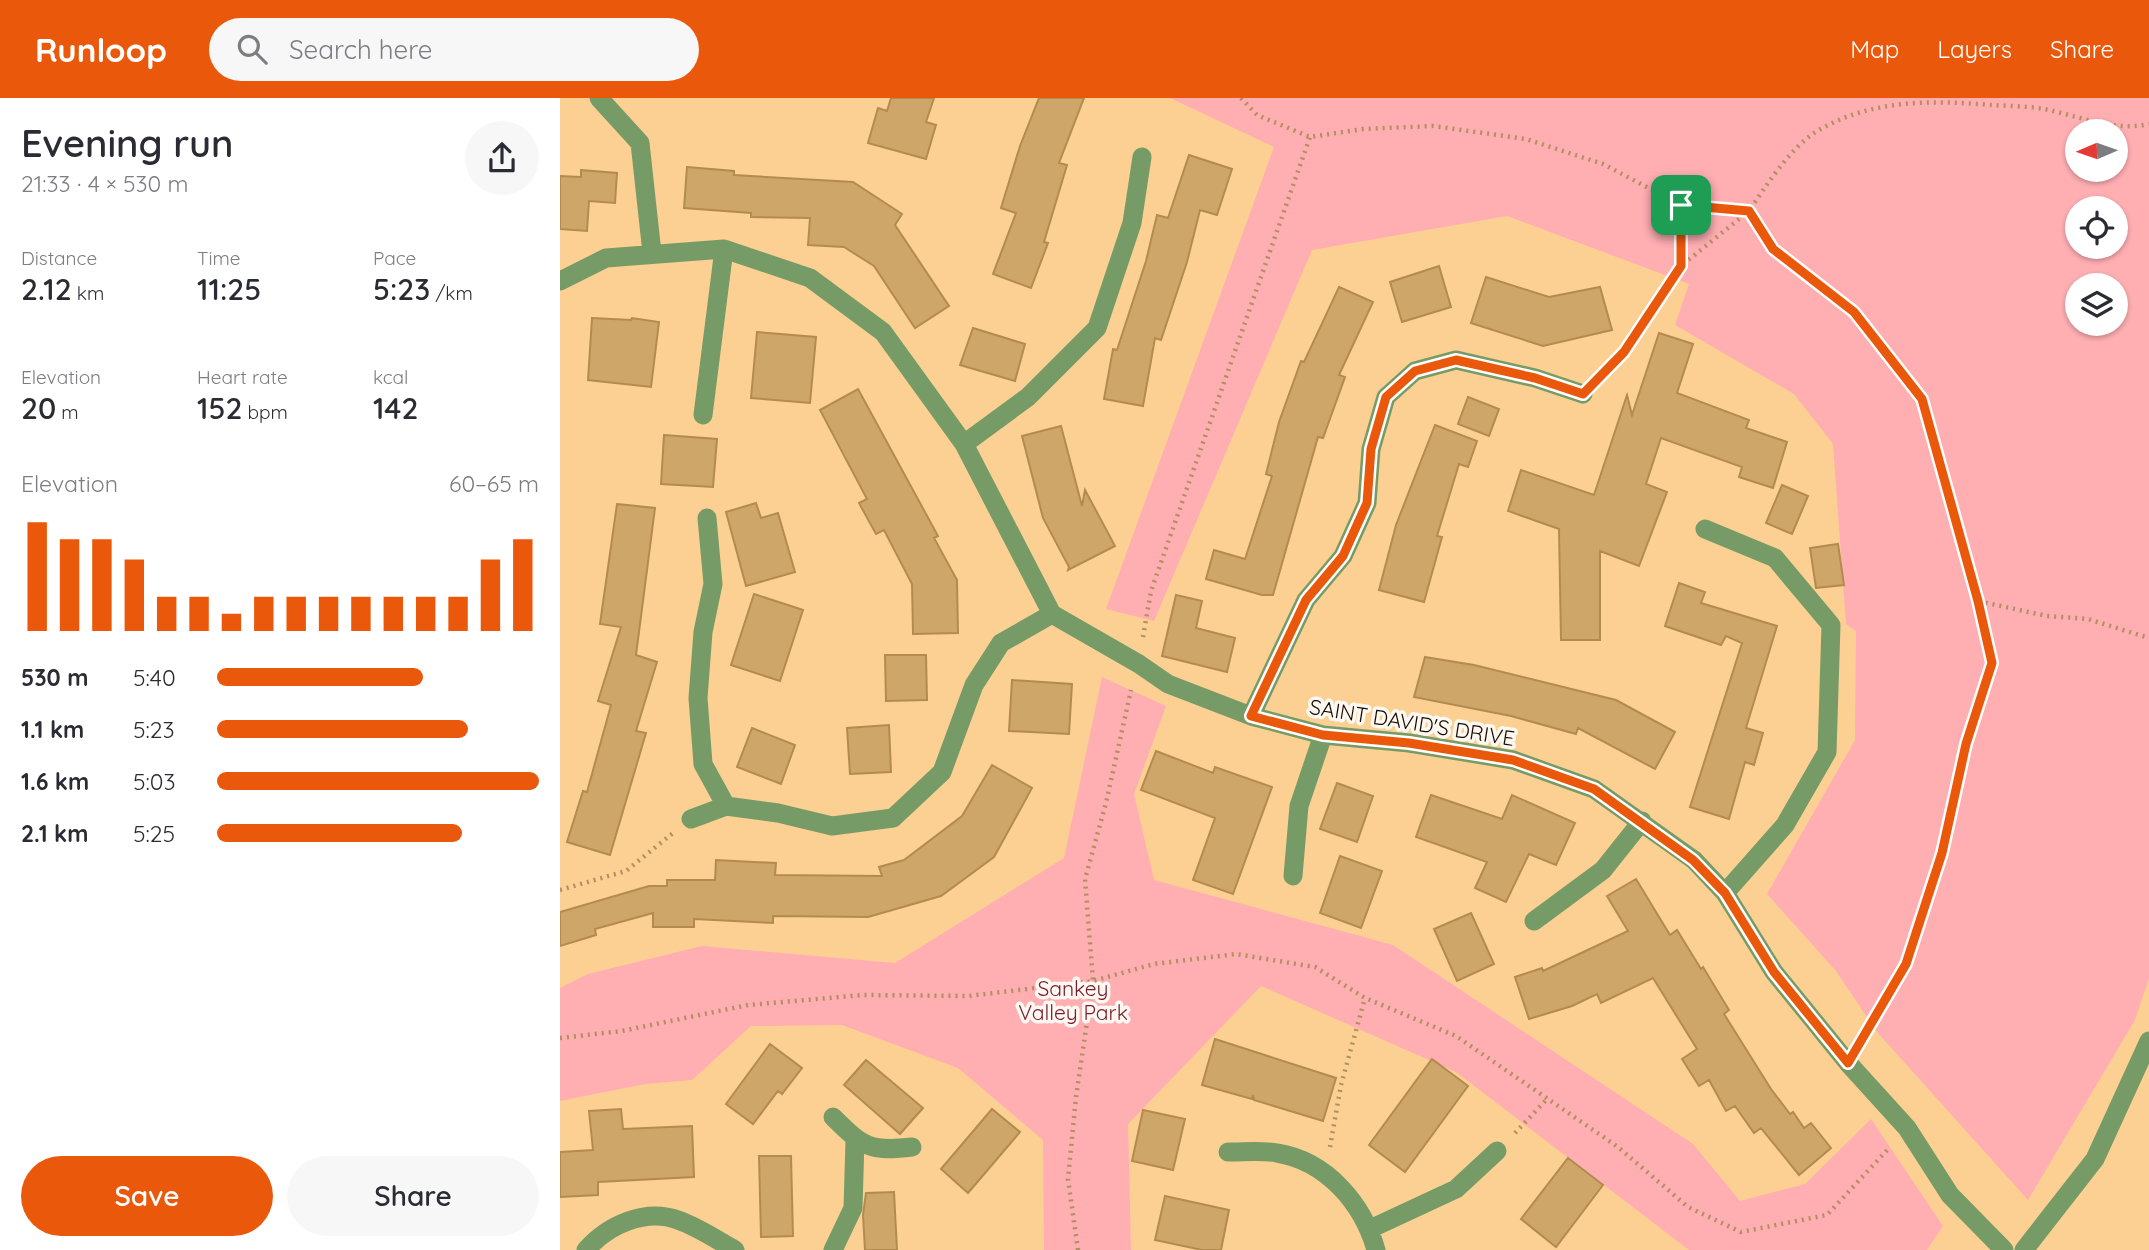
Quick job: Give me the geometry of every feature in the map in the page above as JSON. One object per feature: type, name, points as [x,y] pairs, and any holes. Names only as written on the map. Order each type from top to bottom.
[{"type":"street","points":[[599,98],[640,144],[652,253]]},
{"type":"street","points":[[964,444],[1028,397],[1097,328],[1132,223],[1142,157]]},
{"type":"street","points":[[703,415],[724,249]]},
{"type":"street","points":[[560,281],[606,258],[724,249],[810,278],[883,332],[964,444],[1052,614],[1001,643],[974,685],[943,772],[893,818],[832,826],[778,813],[726,806],[691,819]]},
{"type":"street","points":[[1251,716],[1306,600],[1343,556],[1367,503],[1371,449],[1386,397],[1415,371],[1456,360],[1535,378],[1583,394]]},
{"type":"street","points":[[707,518],[713,584],[703,632],[698,698],[703,764],[726,806]]},
{"type":"street","points":[[1704,529],[1775,558],[1831,625],[1827,752],[1785,825],[1725,893]]},
{"type":"street","name":"SAINT DAVID'S DRIVE","points":[[1052,614],[1139,664],[1168,684],[1251,716],[1323,735],[1409,743],[1513,760],[1594,789],[1642,821],[1693,860],[1725,893],[1774,972],[1848,1063],[1907,1129],[1950,1195],[2004,1250]]},
{"type":"street","points":[[1293,876],[1299,806],[1323,735]]},
{"type":"street","points":[[1534,921],[1602,870],[1642,821]]},
{"type":"street","points":[[2024,1250],[2095,1159],[2143,1073],[2149,1041]]},
{"type":"street","points":[[833,1117],[855,1140],[880,1150],[912,1147]]},
{"type":"street","points":[[833,1250],[853,1208],[855,1140]]},
{"type":"street","points":[[1228,1152],[1278,1153],[1326,1172],[1341,1186],[1370,1229],[1376,1250]]},
{"type":"street","points":[[1370,1229],[1456,1189],[1497,1152]]},
{"type":"street","points":[[586,1250],[596,1238],[634,1217],[676,1219],[736,1250]]},
{"type":"path","points":[[1241,98],[1257,116],[1310,137],[1363,129],[1433,126],[1527,139],[1603,164],[1681,205],[1749,211]]},
{"type":"path","points":[[1583,394],[1624,352],[1681,266],[1749,211],[1772,176],[1813,134],[1867,110],[1930,100],[2042,109],[2113,125],[2133,127],[2149,124]]},
{"type":"path","points":[[1078,1250],[1068,1179],[1076,1097],[1093,981],[1085,879],[1139,664],[1151,592],[1310,137]]},
{"type":"path","points":[[1681,205],[1681,266]]},
{"type":"path","points":[[1749,211],[1773,249],[1854,312],[1922,399],[1978,601],[1992,663],[1966,744],[1942,853],[1906,964],[1848,1063]]},
{"type":"path","points":[[1978,601],[2047,616],[2088,619],[2149,638]]},
{"type":"path","points":[[560,890],[626,871],[691,819]]},
{"type":"path","points":[[560,1038],[622,1031],[748,1005],[863,995],[969,996],[1093,981],[1154,964],[1236,954],[1315,967],[1365,998],[1456,1036],[1618,1147],[1688,1207],[1741,1232],[1827,1215],[1907,1129]]},
{"type":"path","points":[[1326,1172],[1341,1085],[1365,998]]},
{"type":"path","points":[[1497,1152],[1548,1098]]},
{"type":"green space","points":[[1170,98],[2149,98],[2149,978],[2135,1020],[2028,1200],[1877,1032],[1836,971],[1767,894],[1855,740],[1856,631],[1846,624],[1833,444],[1794,394],[1675,325],[1689,284],[1507,216],[1312,250],[1154,621],[1106,609],[1274,147]]},
{"type":"green space","name":"Sankey Valley Park","points":[[1102,677],[1166,706],[1134,794],[1154,880],[1393,945],[1693,1144],[1740,1201],[1805,1184],[1871,1119],[1943,1226],[1927,1250],[1689,1250],[1456,1072],[1261,986],[1128,1124],[1131,1250],[1044,1250],[1043,1140],[958,1068],[842,1025],[751,1026],[692,1080],[645,1084],[560,1101],[560,988],[588,974],[702,946],[895,963],[1064,858]]},
{"type":"building","points":[[891,98],[934,98],[926,122],[936,125],[926,159],[868,143],[878,108],[887,111]]},
{"type":"building","points":[[1039,98],[1084,98],[1059,163],[1067,165],[1044,242],[1048,243],[1031,288],[993,274],[1016,213],[1001,208],[1020,146]]},
{"type":"building","points":[[1189,155],[1232,169],[1217,215],[1200,210],[1187,262],[1161,340],[1155,338],[1143,406],[1104,399],[1113,349],[1117,350],[1146,261],[1157,215],[1168,218]]},
{"type":"building","points":[[687,167],[734,171],[734,175],[853,182],[902,214],[895,225],[949,306],[915,328],[874,266],[844,247],[808,245],[810,218],[751,217],[751,213],[684,208]]},
{"type":"building","points":[[581,170],[617,173],[615,203],[589,201],[587,231],[560,229],[560,176],[581,177]]},
{"type":"building","points":[[1439,266],[1451,307],[1402,322],[1390,282]]},
{"type":"building","points":[[1486,277],[1549,297],[1600,287],[1612,330],[1543,346],[1471,323]]},
{"type":"building","points":[[1339,287],[1373,302],[1339,375],[1345,377],[1323,438],[1318,437],[1273,595],[1262,595],[1206,579],[1214,550],[1245,559],[1272,476],[1266,474],[1279,422],[1301,361],[1304,362]]},
{"type":"building","points":[[592,318],[632,318],[659,322],[651,387],[588,380]]},
{"type":"building","points":[[973,328],[1025,344],[1015,381],[960,365]]},
{"type":"building","points":[[757,332],[816,337],[810,403],[751,398]]},
{"type":"building","points":[[1659,333],[1693,344],[1677,393],[1749,420],[1746,428],[1787,442],[1773,488],[1739,477],[1742,467],[1661,438],[1646,484],[1667,492],[1639,566],[1600,551],[1600,640],[1561,640],[1559,529],[1508,511],[1521,470],[1594,495],[1627,395],[1632,415]]},
{"type":"building","points":[[858,389],[938,536],[934,538],[957,580],[958,633],[913,634],[912,584],[884,530],[876,534],[859,503],[867,499],[820,410]]},
{"type":"building","points":[[1468,397],[1499,409],[1489,436],[1458,424]]},
{"type":"building","points":[[1435,425],[1477,441],[1468,467],[1459,464],[1437,536],[1442,537],[1424,602],[1379,590],[1396,525]]},
{"type":"building","points":[[1061,426],[1082,506],[1085,490],[1115,546],[1068,570],[1069,567],[1043,518],[1022,436]]},
{"type":"building","points":[[664,435],[717,439],[713,487],[661,484]]},
{"type":"building","points":[[1782,485],[1808,496],[1792,534],[1766,523]]},
{"type":"building","points":[[756,503],[761,518],[778,513],[795,572],[746,586],[726,512]]},
{"type":"building","points":[[617,504],[655,508],[636,655],[657,662],[636,731],[646,733],[610,855],[567,842],[583,791],[587,792],[611,705],[598,701],[621,627],[600,624]]},
{"type":"building","points":[[1838,544],[1844,585],[1816,588],[1810,548]]},
{"type":"building","points":[[1679,583],[1705,592],[1701,603],[1777,626],[1746,728],[1763,733],[1754,765],[1745,762],[1729,819],[1690,807],[1742,643],[1726,636],[1721,645],[1665,626]]},
{"type":"building","points":[[754,594],[803,610],[780,681],[731,665]]},
{"type":"building","points":[[1176,595],[1202,601],[1196,628],[1235,638],[1227,672],[1162,656]]},
{"type":"building","points":[[885,655],[926,655],[927,700],[886,701]]},
{"type":"building","points":[[1425,657],[1474,665],[1616,700],[1675,732],[1655,769],[1578,728],[1576,734],[1511,716],[1414,697]]},
{"type":"building","points":[[1012,680],[1072,684],[1069,734],[1009,731]]},
{"type":"building","points":[[889,725],[891,772],[850,774],[847,728]]},
{"type":"building","points":[[752,728],[795,745],[781,784],[737,767]]},
{"type":"building","points":[[1156,751],[1213,773],[1215,767],[1272,787],[1233,894],[1193,880],[1215,818],[1141,790]]},
{"type":"building","points":[[992,765],[1032,788],[994,857],[941,896],[868,917],[773,916],[773,923],[694,919],[694,927],[653,927],[653,913],[595,929],[596,935],[560,946],[560,912],[649,886],[667,886],[667,880],[715,880],[716,860],[776,863],[775,875],[882,876],[879,867],[904,860],[962,816]]},
{"type":"building","points":[[1337,783],[1373,796],[1357,842],[1320,829]]},
{"type":"building","points":[[1431,795],[1502,819],[1512,795],[1575,823],[1556,865],[1529,854],[1506,902],[1475,888],[1487,862],[1416,837]]},
{"type":"building","points":[[1340,856],[1382,871],[1361,928],[1320,913]]},
{"type":"building","points":[[1636,879],[1670,935],[1677,930],[1701,969],[1703,967],[1729,1010],[1724,1014],[1771,1089],[1804,1128],[1811,1123],[1831,1148],[1799,1175],[1761,1128],[1754,1133],[1735,1106],[1726,1111],[1709,1080],[1699,1086],[1682,1059],[1697,1049],[1653,978],[1601,1003],[1597,994],[1572,1006],[1529,1019],[1515,977],[1542,968],[1543,971],[1628,931],[1607,896]]},
{"type":"building","points":[[1471,913],[1494,964],[1457,981],[1434,929]]},
{"type":"building","points":[[1215,1039],[1336,1078],[1323,1121],[1254,1100],[1253,1095],[1252,1099],[1202,1085]]},
{"type":"building","points":[[770,1044],[802,1068],[782,1094],[778,1091],[753,1124],[726,1104]]},
{"type":"building","points":[[1432,1059],[1468,1086],[1405,1172],[1369,1145]]},
{"type":"building","points":[[866,1060],[923,1108],[900,1134],[844,1085]]},
{"type":"building","points":[[621,1109],[623,1129],[692,1126],[694,1177],[598,1182],[598,1195],[560,1197],[560,1152],[593,1150],[589,1111]]},
{"type":"building","points":[[992,1109],[1020,1132],[968,1193],[941,1169]]},
{"type":"building","points":[[1143,1110],[1185,1119],[1173,1170],[1132,1161]]},
{"type":"building","points":[[759,1156],[791,1156],[793,1236],[761,1237]]},
{"type":"building","points":[[1568,1158],[1603,1185],[1556,1247],[1521,1219]]},
{"type":"building","points":[[894,1192],[897,1250],[865,1250],[863,1215],[866,1193]]},
{"type":"building","points":[[1165,1196],[1229,1210],[1221,1250],[1202,1250],[1155,1240]]},
{"type":"route","points":[[1681,205],[1749,211],[1773,249],[1854,312],[1922,399],[1978,601],[1992,663],[1966,744],[1942,853],[1906,964],[1848,1063],[1774,972],[1725,893],[1693,860],[1594,789],[1513,760],[1409,743],[1323,735],[1251,716],[1306,600],[1343,556],[1367,503],[1371,449],[1386,397],[1415,371],[1456,360],[1535,378],[1583,394],[1624,352],[1681,266],[1681,205]]}]
